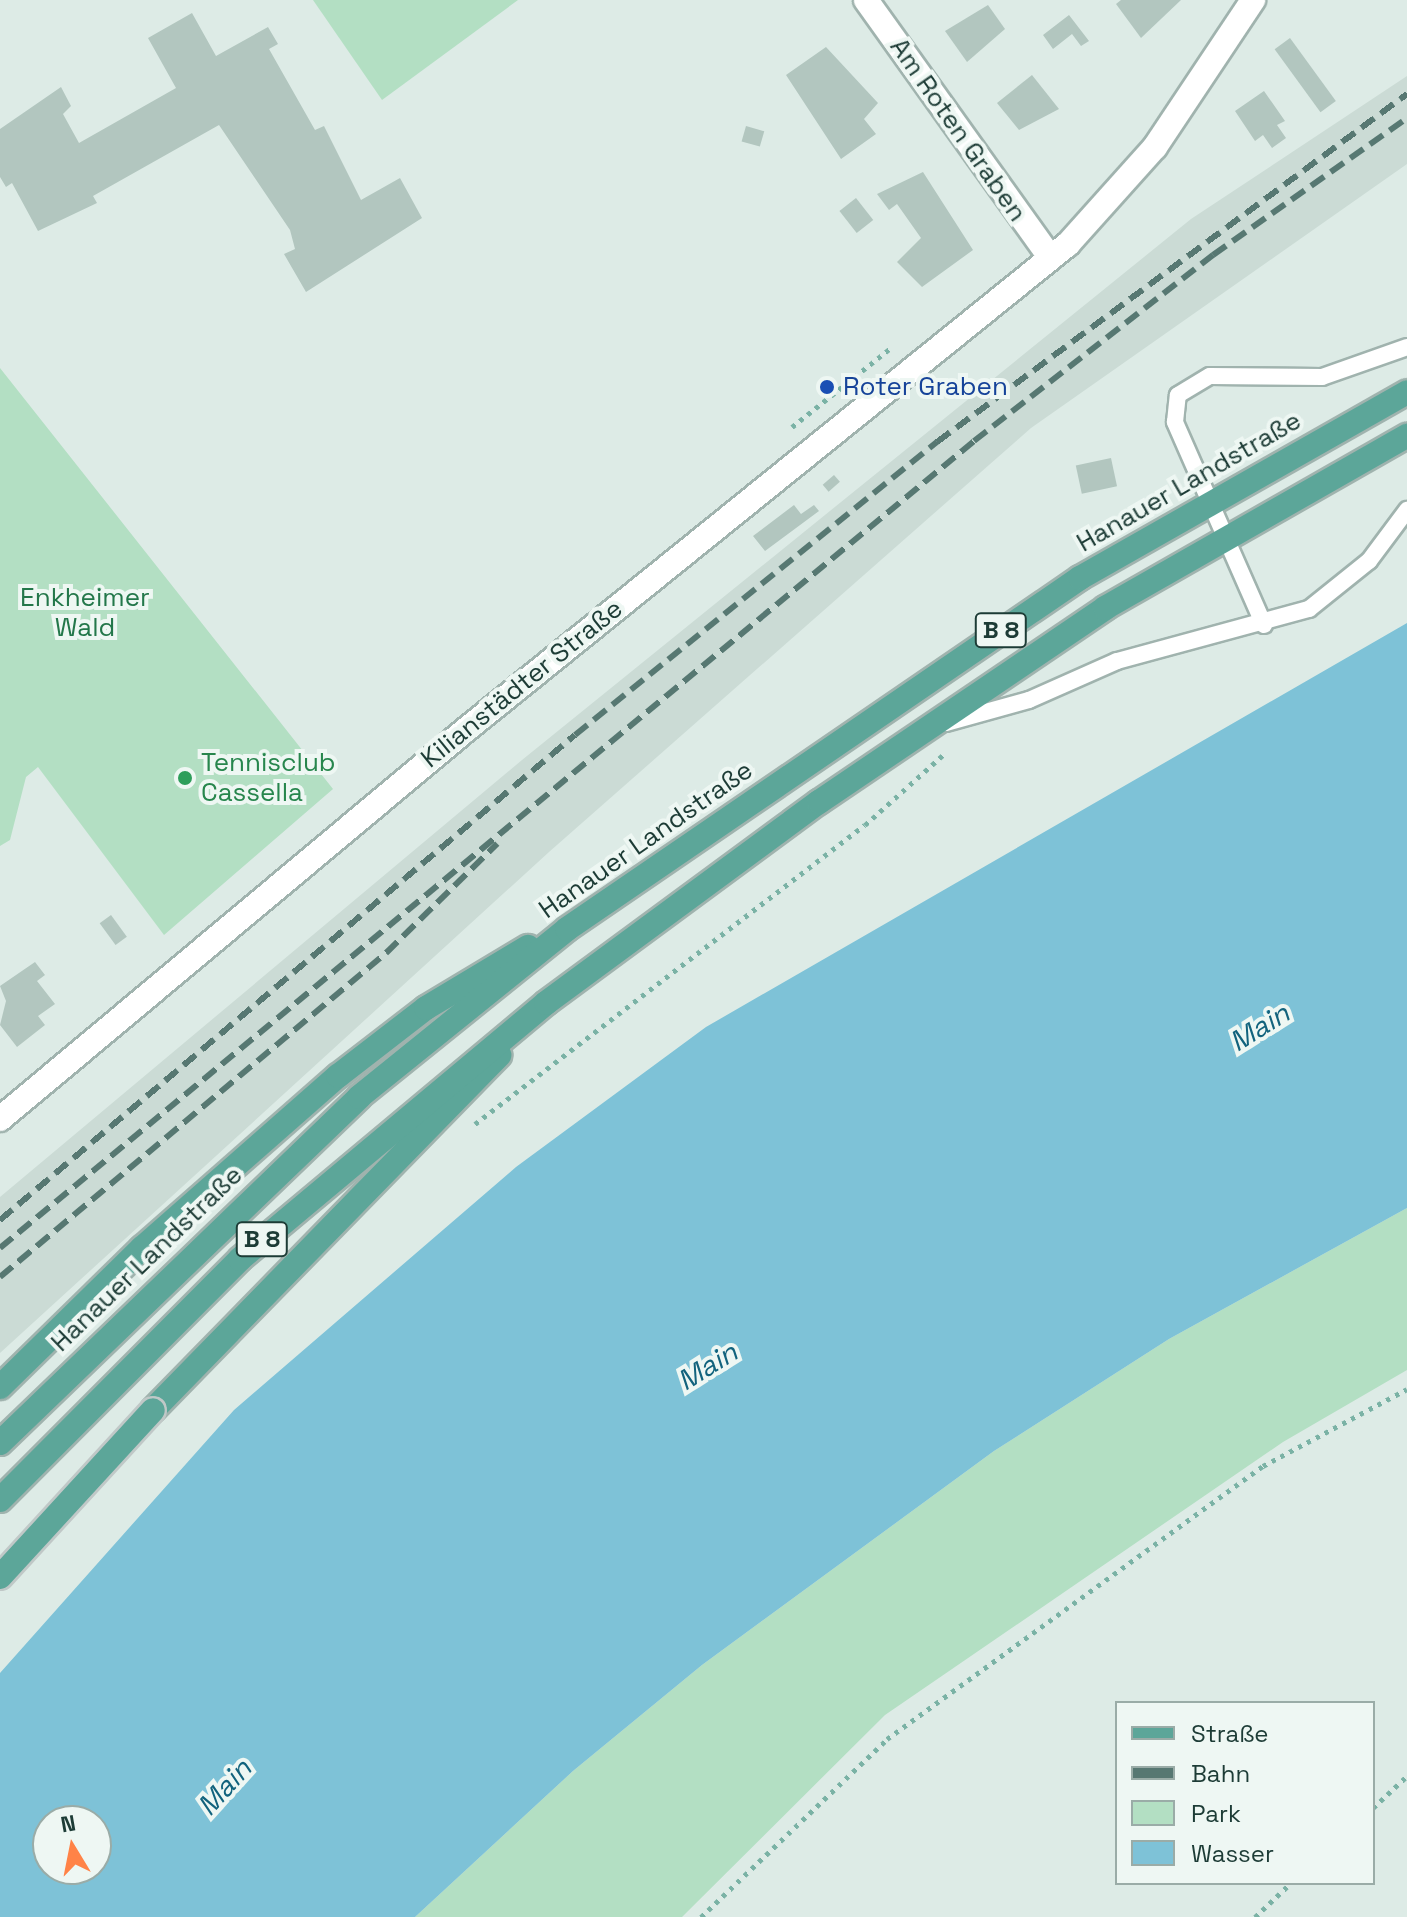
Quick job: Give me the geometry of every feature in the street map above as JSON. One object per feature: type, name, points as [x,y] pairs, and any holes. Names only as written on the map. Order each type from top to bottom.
[{"type":"main road","name":"Hanauer Landstraße","points":[[0,1443],[318,1134],[567,929],[954,661],[1210,499],[1407,392]]},
{"type":"main road","name":"B 8","points":[[0,1500],[240,1259],[546,1003],[925,728],[1226,536],[1407,436]]},
{"type":"main road","points":[[0,1387],[65,1321],[338,1076],[471,978],[567,929]]},
{"type":"main road","points":[[0,1577],[153,1410],[546,1003]]},
{"type":"street","name":"Am Roten Graben","points":[[866,0],[1051,258]]},
{"type":"street","name":"Kilianstädter Straße","points":[[0,1119],[468,728],[1051,258],[1155,147],[1253,0]]},
{"type":"lane","points":[[1264,625],[1175,422],[1174,406],[1189,385],[1226,373],[1322,377],[1407,347]]},
{"type":"lane","points":[[925,728],[1029,700],[1117,661],[1264,625],[1309,609],[1349,581],[1407,510]]},
{"type":"path","points":[[465,1134],[548,1062],[865,825],[958,744]]},
{"type":"path","points":[[701,1917],[887,1739],[1263,1466],[1407,1389]]},
{"type":"path","points":[[1375,1806],[1407,1776]]},
{"type":"path","points":[[1255,1917],[1289,1885]]},
{"type":"shaded area","points":[[1407,76],[1407,164],[1031,428],[549,852],[0,1353],[0,1197],[522,760],[1191,219]]},
{"type":"green space","points":[[313,0],[518,0],[382,100]]},
{"type":"green space","name":"Enkheimer Wald","points":[[0,368],[333,789],[164,935],[38,767],[26,777],[10,840],[0,846]]},
{"type":"green space","points":[[1407,1208],[1407,1370],[1283,1442],[885,1715],[682,1917],[415,1917],[573,1771],[702,1665],[994,1451],[1169,1339]]},
{"type":"water","name":"Main","points":[[1407,623],[1407,1208],[1169,1339],[994,1451],[702,1665],[573,1771],[415,1917],[0,1917],[0,1673],[234,1410],[516,1167],[706,1027]]},
{"type":"building","points":[[1121,0],[1181,0],[1141,38],[1116,4]]},
{"type":"building","points":[[988,5],[1005,29],[967,62],[945,31]]},
{"type":"building","points":[[192,13],[216,56],[268,27],[278,44],[269,49],[315,130],[324,126],[361,200],[400,178],[422,218],[306,292],[284,254],[295,249],[290,230],[219,125],[93,196],[97,203],[38,231],[12,183],[6,187],[0,177],[0,129],[61,87],[71,106],[63,114],[79,143],[176,88],[148,38]]},
{"type":"building","points":[[1069,15],[1089,41],[1081,46],[1072,34],[1053,49],[1043,35]]},
{"type":"building","points":[[1290,38],[1336,101],[1320,112],[1275,49]]},
{"type":"building","points":[[826,47],[878,103],[864,119],[876,134],[841,159],[786,75]]},
{"type":"building","points":[[1032,75],[1059,109],[1019,130],[997,103]]},
{"type":"building","points":[[1264,91],[1285,121],[1277,125],[1286,138],[1272,148],[1263,135],[1255,141],[1235,111]]},
{"type":"building","points":[[746,126],[764,131],[760,147],[742,141]]},
{"type":"building","points":[[923,172],[973,250],[922,287],[897,262],[921,238],[897,204],[889,210],[877,194]]},
{"type":"building","points":[[856,198],[873,220],[857,233],[839,211]]},
{"type":"building","points":[[1111,458],[1117,486],[1082,494],[1076,465]]},
{"type":"building","points":[[834,475],[840,482],[829,492],[823,485]]},
{"type":"building","points":[[794,505],[801,514],[814,505],[819,511],[765,551],[753,536]]},
{"type":"building","points":[[111,915],[127,937],[116,945],[100,923]]},
{"type":"building","points":[[35,962],[45,975],[37,981],[55,1004],[38,1016],[45,1025],[17,1047],[0,1025],[6,1001],[0,986]]},
{"type":"railway","points":[[0,1220],[575,735],[937,442],[1407,94]]},
{"type":"railway","points":[[0,1248],[974,441],[1213,255],[1407,118]]},
{"type":"railway","points":[[0,1277],[386,953],[497,844]]},
{"type":"place","name":"Roter Graben","points":[[827,387]]},
{"type":"place","name":"Tennisclub Cassella","points":[[185,778]]}]
